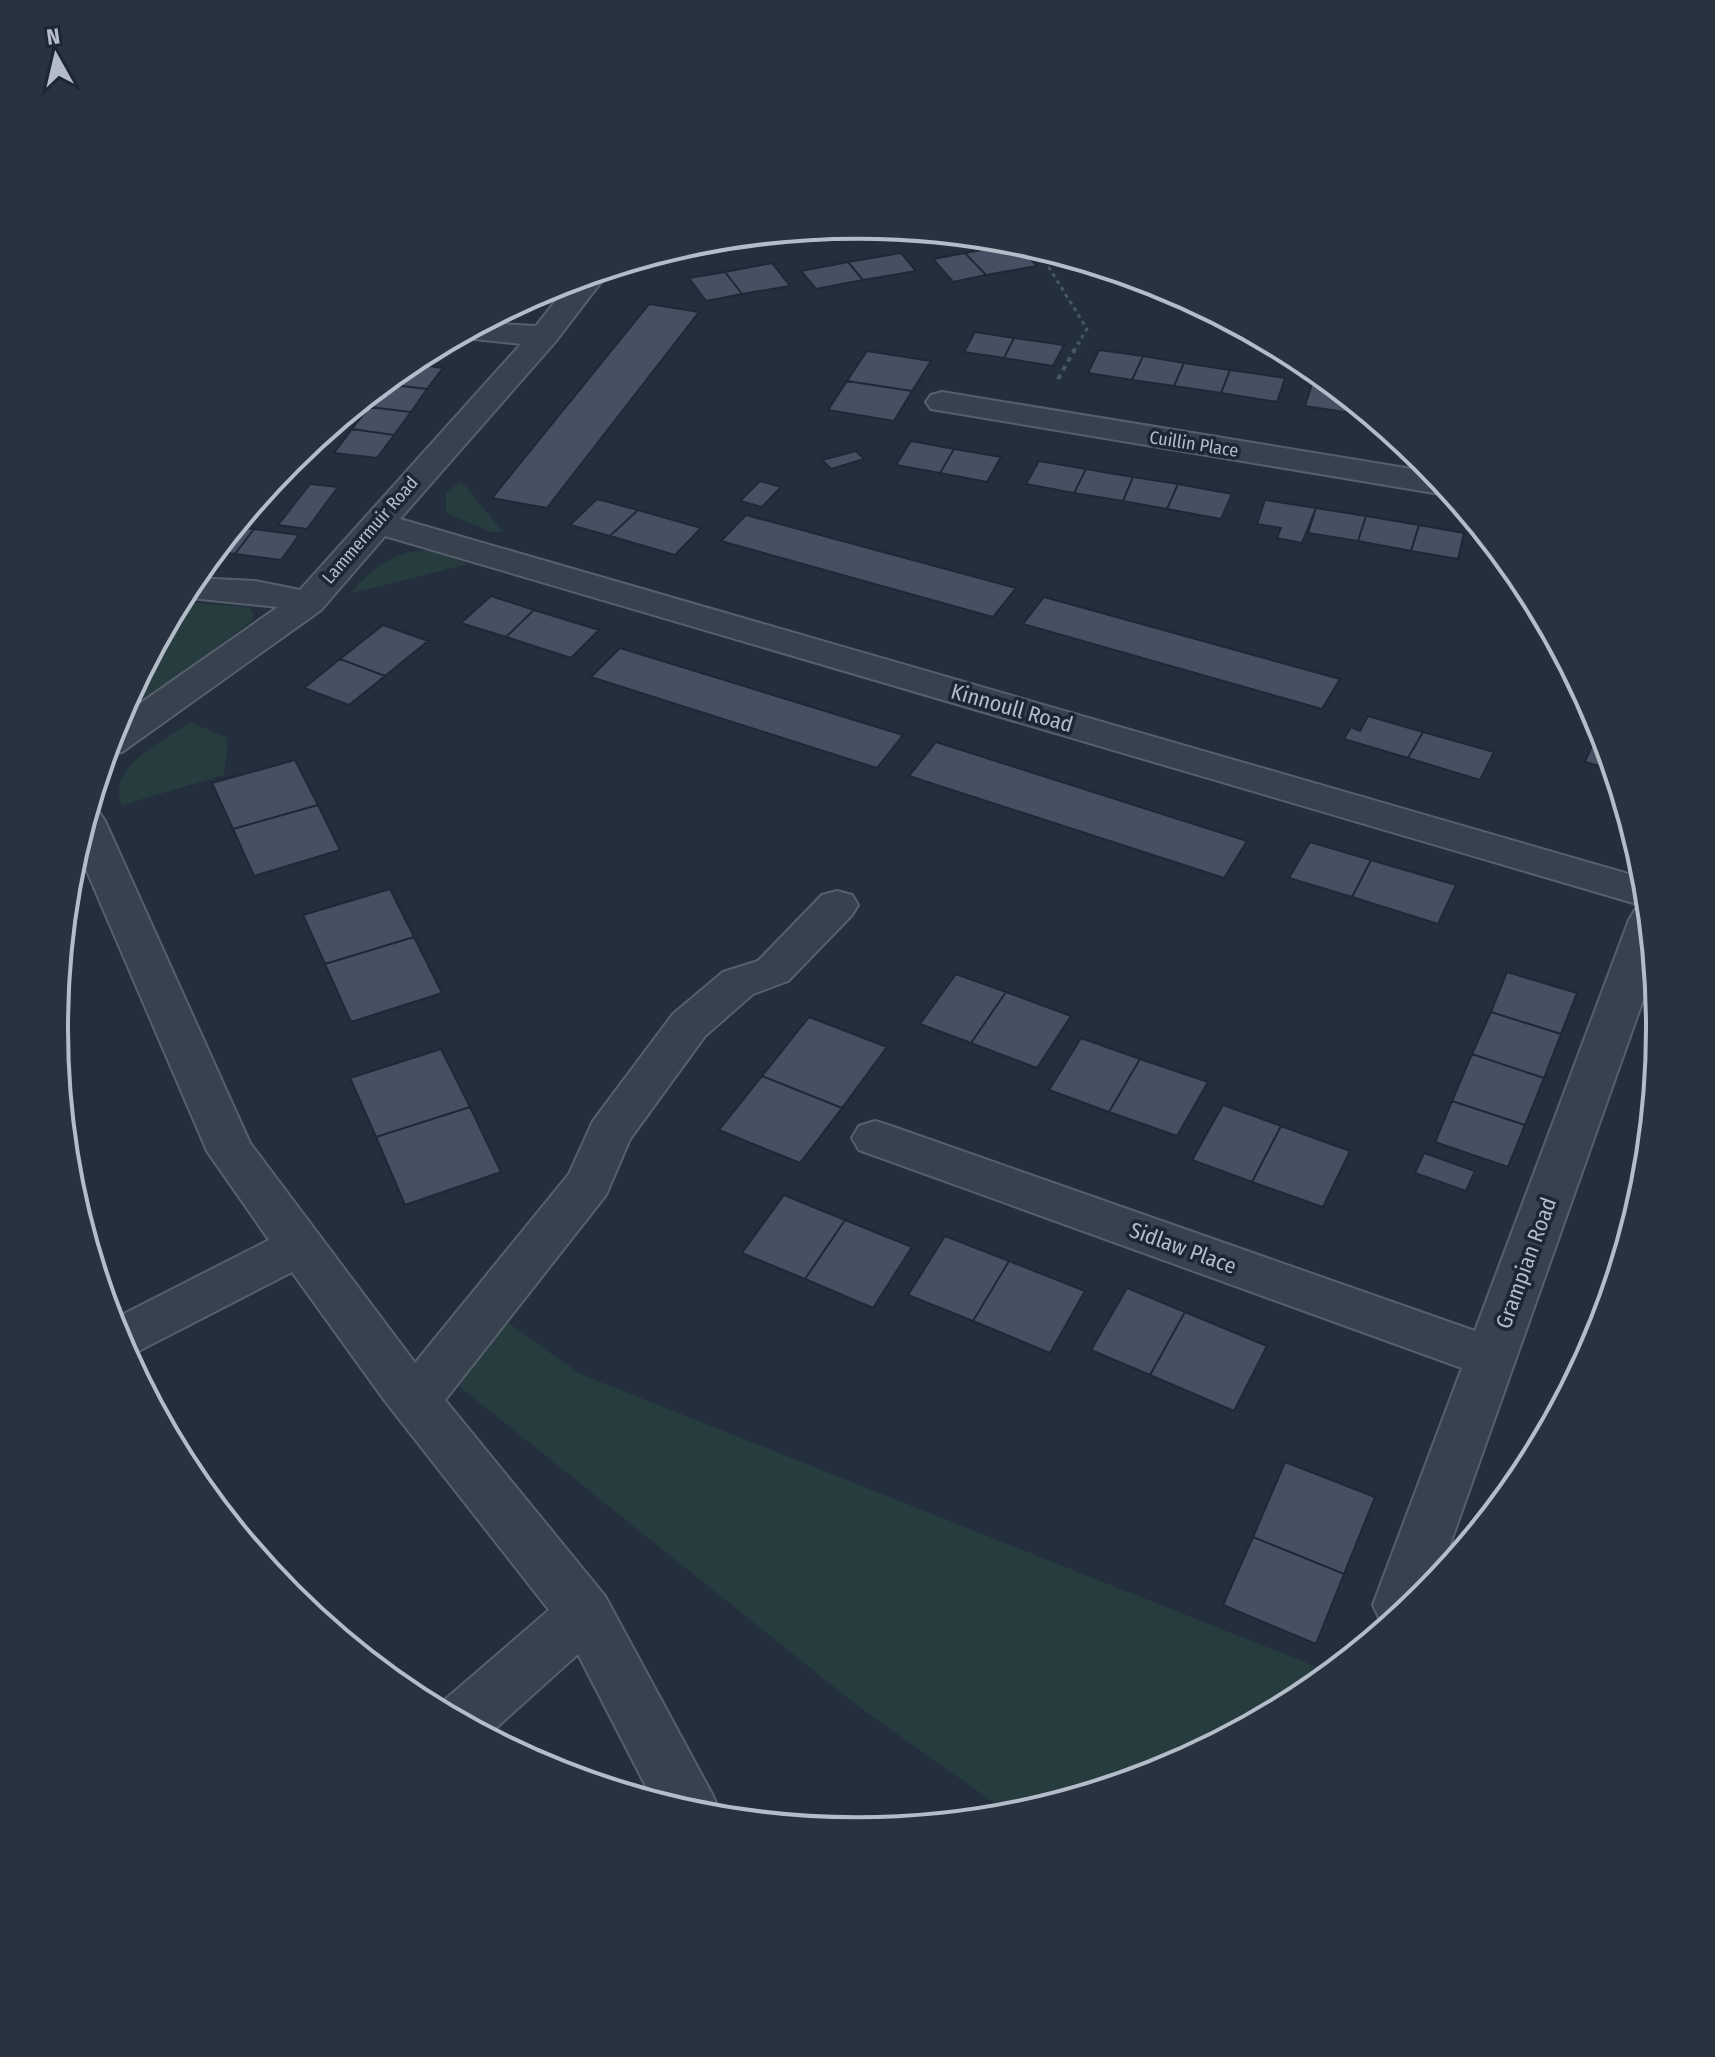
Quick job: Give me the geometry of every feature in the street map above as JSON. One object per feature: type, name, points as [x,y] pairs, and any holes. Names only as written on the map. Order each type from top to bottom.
[{"type":"street","name":"Lammermuir Road","points":[[126,731],[308,602],[544,336],[580,290]]},
{"type":"street","points":[[486,332],[544,336]]},
{"type":"street","name":"Cuillin Place","points":[[942,402],[1427,482]]},
{"type":"street","name":"Kinnoull Road","points":[[376,523],[1634,889]]},
{"type":"street","points":[[202,589],[255,592],[308,602]]},
{"type":"street","points":[[92,837],[230,1151],[415,1400],[585,1613],[683,1798]]},
{"type":"street","points":[[415,1400],[589,1182],[609,1133],[689,1025],[738,983],[773,971],[837,905]]},
{"type":"street","name":"Grampian Road","points":[[1403,1599],[1642,943]]},
{"type":"street","name":"Sidlaw Place","points":[[875,1138],[1492,1358]]},
{"type":"street","points":[[129,1334],[299,1246]]},
{"type":"street","points":[[469,1715],[585,1613]]},
{"type":"path","points":[[1036,418],[1087,329],[1048,263]]},
{"type":"green space","points":[[461,481],[503,532],[492,532],[446,513],[446,493]]},
{"type":"green space","points":[[423,550],[443,553],[467,564],[349,594],[390,559]]},
{"type":"green space","points":[[193,603],[249,607],[253,620],[137,705]]},
{"type":"green space","points":[[190,722],[228,738],[224,775],[122,805],[119,792],[129,767],[153,746]]},
{"type":"green space","points":[[507,1322],[580,1374],[1320,1668],[1252,1712],[1160,1758],[1062,1791],[998,1805],[854,1703],[455,1383]]},
{"type":"building","points":[[984,250],[1012,254],[1030,258],[1037,266],[986,275],[965,253]]},
{"type":"building","points":[[901,253],[916,271],[863,280],[848,262]]},
{"type":"building","points":[[965,253],[986,275],[953,282],[933,259]]},
{"type":"building","points":[[848,262],[863,280],[816,289],[801,271]]},
{"type":"building","points":[[772,263],[790,286],[742,294],[725,272]]},
{"type":"building","points":[[725,272],[742,294],[706,301],[689,278]]},
{"type":"building","points":[[649,304],[699,312],[547,508],[492,498]]},
{"type":"building","points":[[975,332],[1014,338],[1004,358],[964,352]]},
{"type":"building","points":[[1014,338],[1064,345],[1053,366],[1004,358]]},
{"type":"building","points":[[1099,350],[1143,356],[1132,380],[1088,373]]},
{"type":"building","points":[[867,351],[931,361],[912,391],[847,381]]},
{"type":"building","points":[[1143,356],[1184,363],[1174,386],[1132,380]]},
{"type":"building","points":[[1184,363],[1230,370],[1221,393],[1174,386]]},
{"type":"building","points":[[429,366],[443,368],[427,389],[400,386]]},
{"type":"building","points":[[1230,370],[1285,378],[1277,402],[1221,393]]},
{"type":"building","points":[[847,381],[912,391],[894,421],[828,410]]},
{"type":"building","points":[[1312,384],[1350,412],[1350,413],[1305,406]]},
{"type":"building","points":[[400,386],[427,389],[411,412],[371,407]]},
{"type":"building","points":[[371,407],[411,412],[394,435],[352,429]]},
{"type":"building","points":[[352,429],[394,435],[377,458],[334,453]]},
{"type":"building","points":[[911,441],[954,449],[940,473],[896,465]]},
{"type":"building","points":[[954,449],[1001,457],[987,482],[940,473]]},
{"type":"building","points":[[856,451],[864,459],[831,469],[822,460]]},
{"type":"building","points":[[1039,461],[1086,469],[1074,493],[1026,484]]},
{"type":"building","points":[[1086,469],[1133,477],[1123,501],[1074,493]]},
{"type":"building","points":[[1133,477],[1178,484],[1167,509],[1123,501]]},
{"type":"building","points":[[760,481],[781,487],[762,507],[740,501]]},
{"type":"building","points":[[310,484],[338,487],[307,529],[278,525]]},
{"type":"building","points":[[1178,484],[1232,494],[1221,519],[1167,509]]},
{"type":"building","points":[[597,499],[638,510],[610,536],[570,525]]},
{"type":"building","points":[[1265,500],[1316,508],[1302,543],[1277,538],[1281,528],[1257,524]]},
{"type":"building","points":[[1316,508],[1366,516],[1358,541],[1308,533]]},
{"type":"building","points":[[638,510],[701,528],[675,555],[610,536]]},
{"type":"building","points":[[746,515],[1016,588],[993,617],[721,541]]},
{"type":"building","points":[[1366,516],[1419,525],[1411,551],[1358,541]]},
{"type":"building","points":[[1419,525],[1464,533],[1458,559],[1411,551]]},
{"type":"building","points":[[247,528],[254,529],[235,554],[228,553]]},
{"type":"building","points":[[254,529],[299,535],[281,560],[235,554]]},
{"type":"building","points":[[491,596],[534,610],[506,637],[461,623]]},
{"type":"building","points":[[1044,597],[1340,679],[1322,709],[1023,624]]},
{"type":"building","points":[[534,610],[599,630],[571,658],[506,637]]},
{"type":"building","points":[[383,625],[428,641],[385,676],[340,659]]},
{"type":"building","points":[[620,648],[903,735],[877,768],[591,677]]},
{"type":"building","points":[[340,659],[385,676],[349,705],[304,688]]},
{"type":"building","points":[[1368,716],[1423,732],[1408,758],[1344,739],[1351,727],[1360,731]]},
{"type":"building","points":[[1423,732],[1494,752],[1480,780],[1408,758]]},
{"type":"building","points":[[936,742],[1247,841],[1224,878],[909,776]]},
{"type":"building","points":[[1593,743],[1602,767],[1585,762]]},
{"type":"building","points":[[295,760],[318,805],[233,829],[212,783]]},
{"type":"building","points":[[318,805],[340,850],[254,876],[233,829]]},
{"type":"building","points":[[1310,842],[1371,860],[1352,897],[1289,878]]},
{"type":"building","points":[[1371,860],[1456,885],[1438,924],[1352,897]]},
{"type":"building","points":[[390,889],[414,937],[325,964],[303,915]]},
{"type":"building","points":[[414,937],[442,993],[351,1022],[325,964]]},
{"type":"building","points":[[1507,972],[1577,993],[1561,1034],[1491,1012]]},
{"type":"building","points":[[956,974],[1006,992],[971,1043],[920,1024]]},
{"type":"building","points":[[1006,992],[1071,1016],[1037,1068],[971,1043]]},
{"type":"building","points":[[1491,1012],[1561,1034],[1544,1078],[1472,1054]]},
{"type":"building","points":[[809,1017],[887,1047],[842,1108],[762,1076]]},
{"type":"building","points":[[1081,1038],[1140,1059],[1109,1112],[1049,1090]]},
{"type":"building","points":[[441,1049],[470,1107],[376,1137],[350,1078]]},
{"type":"building","points":[[1472,1054],[1544,1078],[1525,1125],[1452,1101]]},
{"type":"building","points":[[1140,1059],[1208,1082],[1177,1136],[1109,1112]]},
{"type":"building","points":[[762,1076],[842,1108],[800,1163],[719,1130]]},
{"type":"building","points":[[1452,1101],[1525,1125],[1508,1167],[1435,1142]]},
{"type":"building","points":[[1223,1105],[1281,1126],[1252,1182],[1192,1160]]},
{"type":"building","points":[[470,1107],[501,1172],[405,1205],[376,1137]]},
{"type":"building","points":[[1281,1126],[1350,1151],[1323,1207],[1252,1182]]},
{"type":"building","points":[[1424,1153],[1475,1171],[1466,1191],[1415,1173]]},
{"type":"building","points":[[784,1195],[845,1220],[805,1279],[742,1253]]},
{"type":"building","points":[[845,1220],[912,1247],[873,1308],[805,1279]]},
{"type":"building","points":[[945,1236],[1009,1261],[973,1321],[908,1295]]},
{"type":"building","points":[[1009,1261],[1085,1291],[1050,1353],[973,1321]]},
{"type":"building","points":[[1127,1288],[1185,1312],[1150,1375],[1091,1350]]},
{"type":"building","points":[[1185,1312],[1267,1346],[1234,1411],[1150,1375]]},
{"type":"building","points":[[1285,1462],[1375,1497],[1344,1574],[1253,1537]]},
{"type":"building","points":[[1253,1537],[1344,1574],[1316,1644],[1223,1605]]}]
